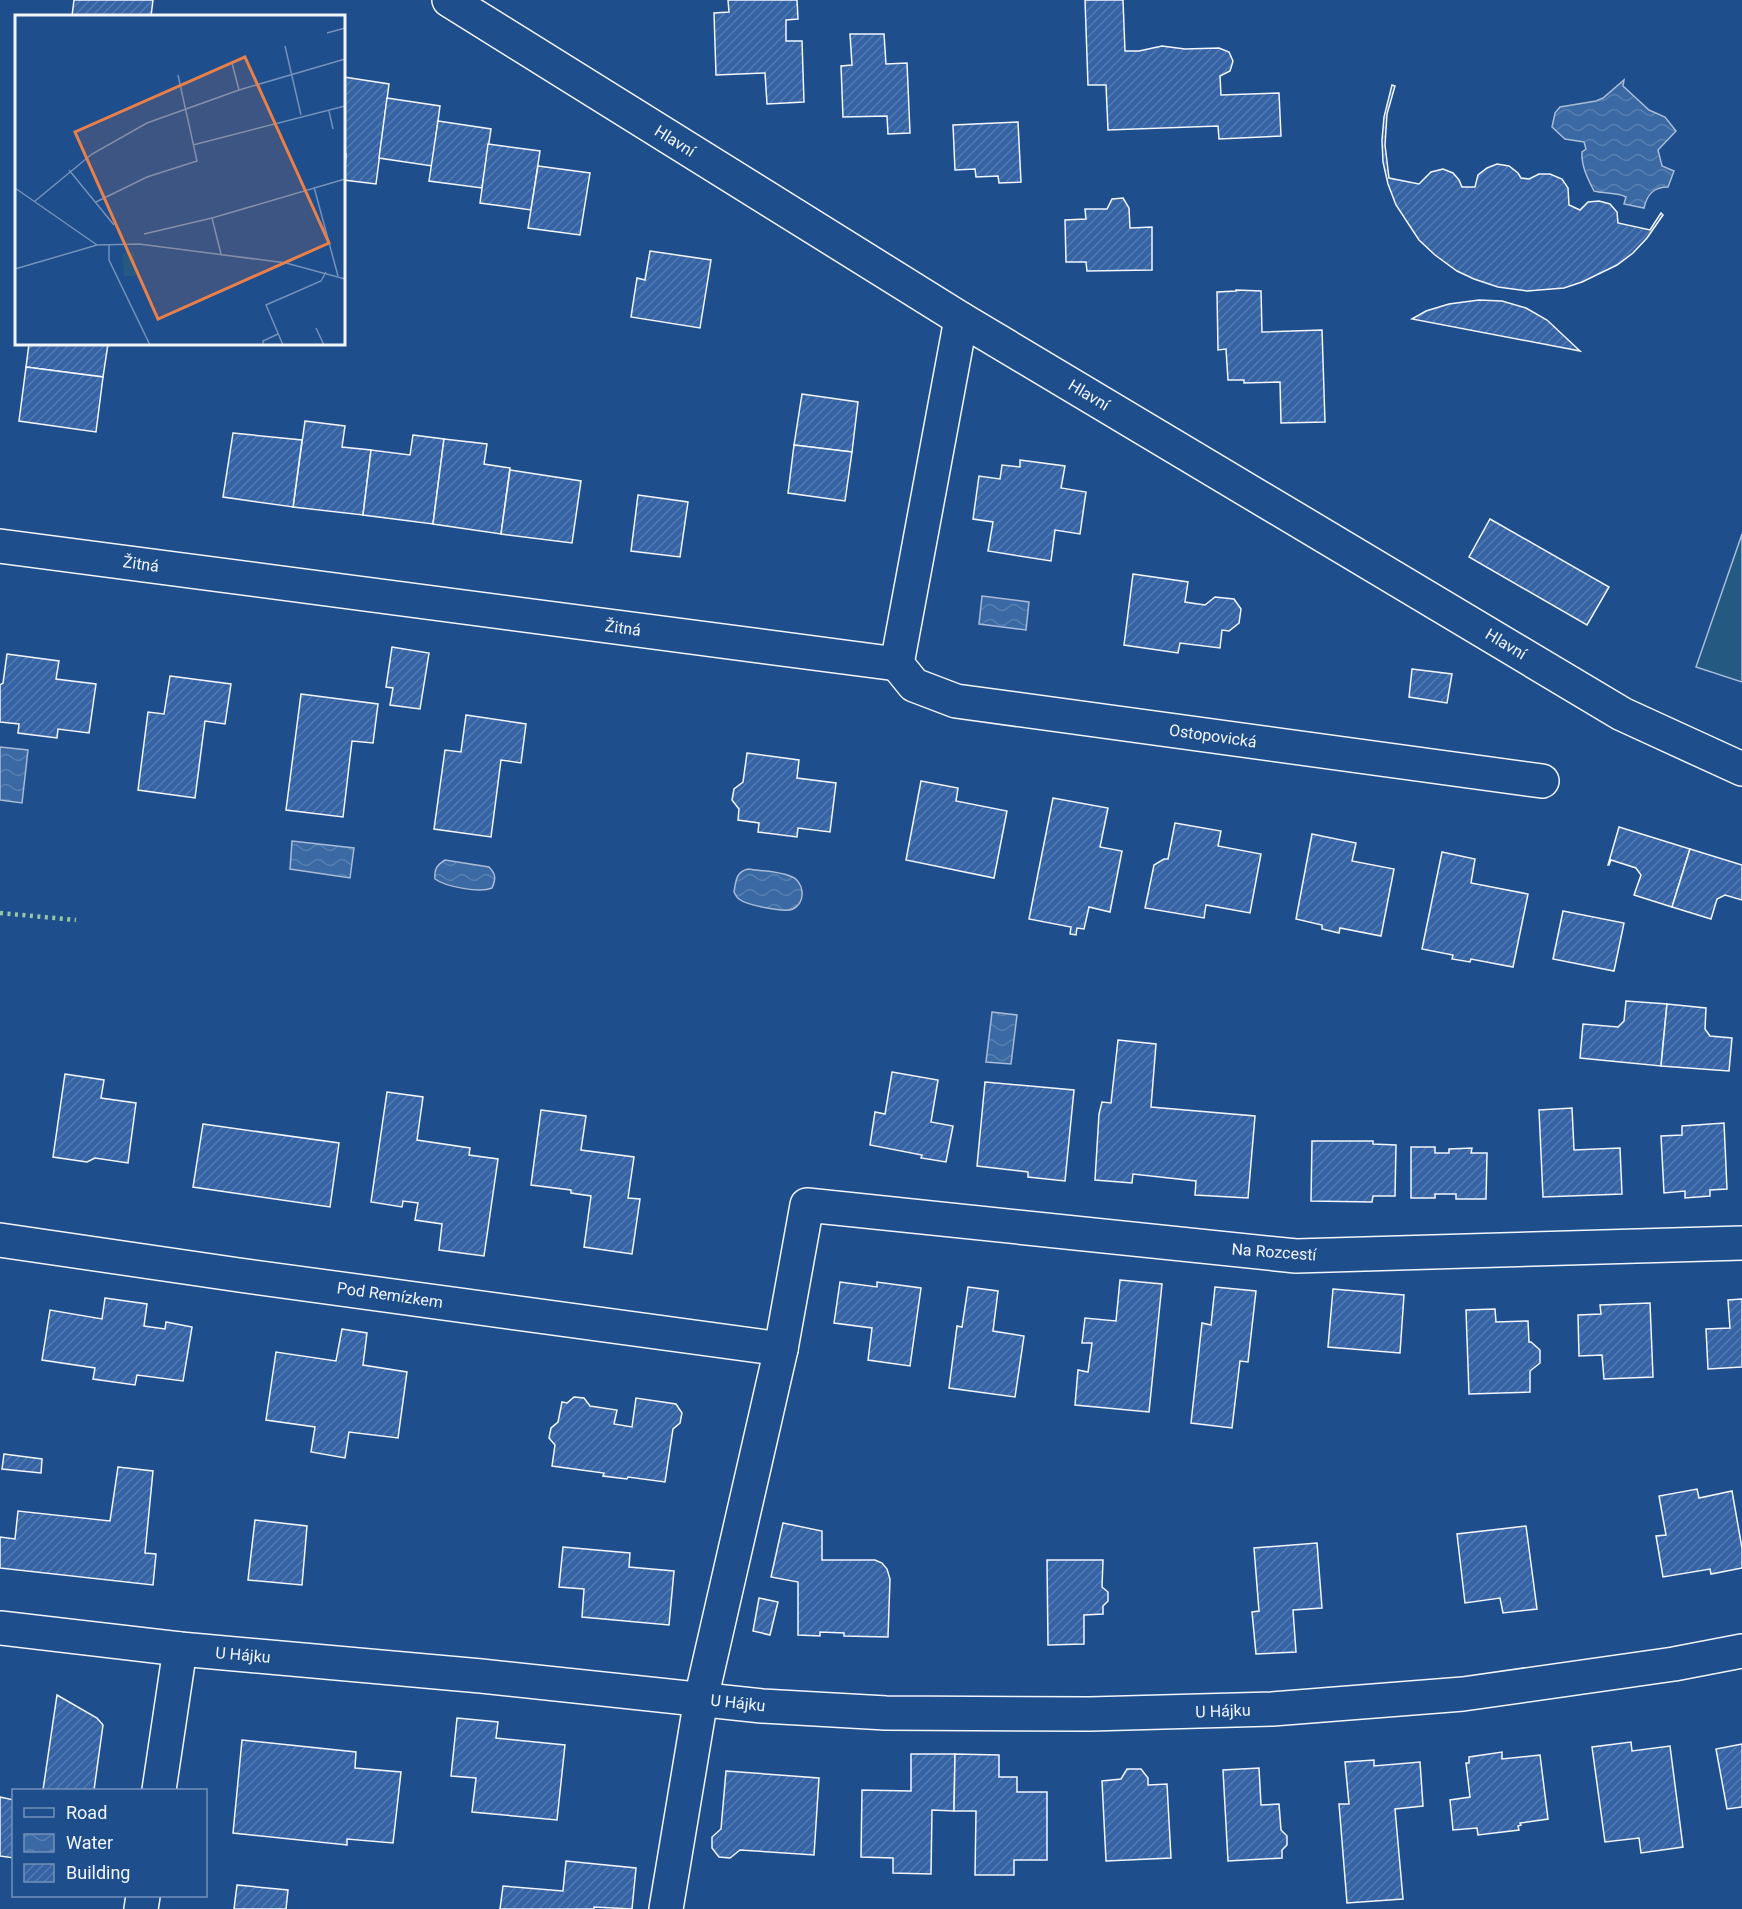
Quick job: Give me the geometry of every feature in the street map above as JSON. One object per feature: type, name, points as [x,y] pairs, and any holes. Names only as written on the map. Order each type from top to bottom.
[{"type":"street","name":"Hlavní","points":[[449,0],[961,319],[1622,714],[1742,768]]},
{"type":"street","points":[[897,664],[961,319]]},
{"type":"street","name":"Žitná","points":[[0,546],[897,664]]},
{"type":"street","name":"Ostopovická","points":[[897,664],[914,685],[956,701],[1542,781]]},
{"type":"street","name":"Na Rozcestí","points":[[781,1349],[807,1205],[1296,1256],[1742,1243]]},
{"type":"street","name":"Pod Remízkem","points":[[0,1240],[781,1349]]},
{"type":"street","points":[[701,1699],[781,1349]]},
{"type":"street","name":"U Hájku","points":[[0,1628],[180,1649],[762,1706],[886,1713],[1090,1714],[1272,1709],[1463,1694],[1674,1664],[1742,1651]]},
{"type":"street","points":[[159,1789],[180,1649]]},
{"type":"street","name":"U Hájku","points":[[666,1909],[701,1699]]},
{"type":"shaded area","points":[[1742,534],[1742,682],[1696,667]]},
{"type":"water","points":[[1624,80],[1623,86],[1649,110],[1665,117],[1676,131],[1658,150],[1662,166],[1674,171],[1668,187],[1652,192],[1644,208],[1624,204],[1626,197],[1622,195],[1594,191],[1585,172],[1582,152],[1586,149],[1584,142],[1565,139],[1552,127],[1555,113],[1560,107],[1596,101],[1603,98]]},
{"type":"water","points":[[982,596],[1029,602],[1026,630],[979,624]]},
{"type":"water","points":[[0,747],[28,750],[22,803],[0,800]]},
{"type":"water","points":[[292,841],[354,848],[350,878],[290,869]]},
{"type":"water","points":[[445,860],[489,867],[495,877],[492,888],[480,890],[440,882],[435,879],[435,873]]},
{"type":"water","points":[[748,869],[780,873],[795,878],[802,891],[802,897],[797,906],[793,909],[782,910],[757,906],[739,899],[734,892],[736,880],[741,872]]},
{"type":"water","points":[[992,1012],[1017,1015],[1011,1064],[986,1062]]},
{"type":"building","points":[[74,0],[153,0],[151,15],[72,15]]},
{"type":"building","points":[[728,0],[797,0],[798,19],[786,20],[786,41],[802,41],[804,102],[767,104],[765,73],[716,75],[714,13],[729,12]]},
{"type":"building","points":[[1085,0],[1123,0],[1125,51],[1139,51],[1162,46],[1185,49],[1219,48],[1229,52],[1233,61],[1230,71],[1220,76],[1221,95],[1279,93],[1281,136],[1219,139],[1218,126],[1108,130],[1106,85],[1088,85]]},
{"type":"building","points":[[850,34],[884,34],[886,64],[907,63],[910,133],[888,134],[887,116],[843,117],[841,66],[852,65]]},
{"type":"building","points":[[345,77],[389,84],[376,184],[345,180]]},
{"type":"building","points":[[1392,85],[1395,86],[1387,114],[1385,145],[1389,178],[1419,184],[1431,172],[1443,169],[1453,173],[1462,187],[1475,187],[1478,175],[1497,164],[1509,166],[1521,178],[1529,179],[1539,174],[1550,174],[1562,179],[1568,188],[1569,205],[1580,210],[1588,202],[1599,201],[1610,204],[1617,212],[1618,223],[1650,230],[1661,213],[1663,215],[1647,238],[1617,265],[1564,288],[1527,291],[1498,287],[1457,271],[1419,240],[1396,205],[1388,184],[1383,162],[1382,140],[1384,117]]},
{"type":"building","points":[[387,98],[440,106],[432,166],[379,158]]},
{"type":"building","points":[[438,121],[491,129],[482,188],[429,181]]},
{"type":"building","points":[[1018,122],[1021,182],[999,183],[998,176],[976,177],[975,169],[955,170],[953,125]]},
{"type":"building","points":[[488,144],[540,151],[531,210],[480,203]]},
{"type":"building","points":[[538,166],[590,173],[580,235],[528,228]]},
{"type":"building","points":[[1123,198],[1129,208],[1130,228],[1152,227],[1152,270],[1087,271],[1086,262],[1066,262],[1065,220],[1086,219],[1085,209],[1107,209],[1112,199]]},
{"type":"building","points":[[650,251],[711,260],[700,328],[631,317],[637,278],[645,280]]},
{"type":"building","points":[[1261,291],[1262,332],[1322,330],[1325,422],[1281,423],[1280,382],[1244,383],[1244,380],[1228,380],[1226,349],[1218,350],[1217,292]]},
{"type":"building","points":[[1479,300],[1502,301],[1526,308],[1547,320],[1580,351],[1412,319],[1426,311],[1449,304]]},
{"type":"building","points":[[29,345],[108,345],[103,377],[26,367]]},
{"type":"building","points":[[26,367],[103,377],[96,432],[19,421]]},
{"type":"building","points":[[802,394],[858,402],[852,452],[794,445]]},
{"type":"building","points":[[305,421],[345,426],[342,447],[371,450],[363,515],[293,507]]},
{"type":"building","points":[[233,433],[302,440],[293,507],[223,497]]},
{"type":"building","points":[[413,435],[444,439],[433,524],[363,515],[371,450],[410,455]]},
{"type":"building","points":[[444,439],[487,444],[484,464],[510,468],[501,534],[433,524]]},
{"type":"building","points":[[794,445],[852,452],[845,501],[788,493]]},
{"type":"building","points":[[1020,460],[1065,466],[1061,488],[1086,492],[1080,534],[1055,530],[1051,561],[988,551],[993,522],[973,519],[979,476],[1000,479],[1002,465],[1020,467]]},
{"type":"building","points":[[510,470],[581,481],[572,543],[501,534]]},
{"type":"building","points":[[638,495],[688,502],[680,557],[631,551]]},
{"type":"building","points":[[1490,519],[1609,587],[1587,625],[1469,557]]},
{"type":"building","points":[[1133,574],[1188,582],[1185,602],[1205,605],[1215,597],[1234,599],[1241,609],[1239,623],[1229,631],[1222,630],[1220,648],[1180,643],[1178,653],[1124,645]]},
{"type":"building","points":[[392,647],[429,653],[420,709],[390,705],[393,688],[386,687]]},
{"type":"building","points":[[7,654],[59,661],[56,679],[96,684],[89,733],[58,729],[57,738],[18,733],[19,724],[0,722],[0,685],[3,683]]},
{"type":"building","points":[[1412,669],[1452,674],[1447,703],[1409,697]]},
{"type":"building","points":[[170,676],[231,684],[225,724],[205,721],[195,798],[138,790],[148,712],[164,714]]},
{"type":"building","points":[[301,694],[378,704],[373,743],[352,741],[343,817],[286,810]]},
{"type":"building","points":[[466,715],[526,724],[521,763],[501,760],[491,837],[434,829],[445,750],[461,752]]},
{"type":"building","points":[[747,753],[799,760],[797,778],[836,783],[830,832],[798,828],[797,837],[758,832],[759,823],[738,820],[739,809],[732,800],[734,789],[743,782]]},
{"type":"building","points":[[921,781],[958,788],[956,801],[1007,811],[994,878],[906,860]]},
{"type":"building","points":[[1053,798],[1108,808],[1100,847],[1122,851],[1110,912],[1089,907],[1084,929],[1077,928],[1076,935],[1070,934],[1071,927],[1029,919]]},
{"type":"building","points":[[1175,823],[1221,831],[1218,846],[1261,854],[1250,913],[1206,905],[1204,918],[1145,908],[1154,865],[1168,859]]},
{"type":"building","points":[[1619,827],[1690,849],[1672,907],[1634,895],[1641,875],[1636,868],[1611,860],[1608,865]]},
{"type":"building","points":[[1312,834],[1356,843],[1352,861],[1394,869],[1381,936],[1340,928],[1339,933],[1322,929],[1322,925],[1296,919]]},
{"type":"building","points":[[1690,849],[1742,865],[1742,900],[1725,895],[1717,899],[1711,919],[1672,907]]},
{"type":"building","points":[[1442,852],[1475,859],[1471,883],[1528,894],[1513,967],[1471,959],[1470,962],[1452,959],[1453,955],[1422,949]]},
{"type":"building","points":[[1563,911],[1624,923],[1614,971],[1553,959]]},
{"type":"building","points":[[1626,1001],[1667,1004],[1661,1066],[1580,1058],[1583,1024],[1618,1027],[1624,1021]]},
{"type":"building","points":[[1667,1004],[1706,1008],[1705,1029],[1710,1036],[1732,1038],[1729,1071],[1661,1066]]},
{"type":"building","points":[[1118,1040],[1156,1044],[1151,1107],[1255,1116],[1248,1198],[1195,1195],[1196,1181],[1133,1174],[1132,1183],[1095,1180],[1099,1114],[1102,1102],[1111,1103]]},
{"type":"building","points":[[892,1072],[938,1080],[931,1122],[953,1126],[946,1162],[870,1145],[875,1112],[885,1114]]},
{"type":"building","points":[[65,1074],[104,1080],[101,1098],[136,1103],[128,1163],[95,1158],[87,1162],[53,1157]]},
{"type":"building","points":[[985,1082],[1074,1090],[1065,1181],[1028,1177],[1028,1172],[977,1166]]},
{"type":"building","points":[[387,1092],[423,1097],[417,1140],[470,1148],[469,1155],[498,1159],[484,1256],[439,1250],[442,1224],[415,1220],[418,1203],[403,1201],[402,1207],[371,1202]]},
{"type":"building","points":[[1572,1108],[1574,1150],[1620,1148],[1622,1194],[1543,1197],[1539,1110]]},
{"type":"building","points":[[541,1110],[586,1116],[581,1150],[634,1157],[628,1198],[640,1199],[632,1254],[584,1247],[591,1196],[571,1193],[571,1190],[531,1185]]},
{"type":"building","points":[[1724,1123],[1727,1189],[1710,1190],[1710,1196],[1685,1198],[1685,1191],[1664,1193],[1661,1136],[1682,1135],[1682,1126]]},
{"type":"building","points":[[203,1124],[339,1143],[330,1207],[193,1187]]},
{"type":"building","points":[[1312,1141],[1373,1141],[1373,1144],[1396,1145],[1395,1196],[1373,1196],[1372,1202],[1311,1201]]},
{"type":"building","points":[[1411,1147],[1435,1147],[1435,1153],[1449,1153],[1449,1149],[1472,1148],[1471,1153],[1487,1153],[1486,1199],[1456,1199],[1456,1194],[1435,1194],[1435,1198],[1411,1198]]},
{"type":"building","points":[[1120,1280],[1162,1284],[1149,1412],[1075,1405],[1078,1370],[1088,1372],[1092,1343],[1082,1343],[1085,1318],[1116,1321]]},
{"type":"building","points":[[840,1282],[877,1287],[877,1282],[921,1288],[910,1366],[868,1360],[872,1328],[834,1323]]},
{"type":"building","points":[[968,1287],[998,1291],[993,1331],[1024,1336],[1015,1397],[949,1388],[957,1326],[962,1327]]},
{"type":"building","points":[[1215,1287],[1256,1291],[1248,1362],[1240,1361],[1232,1428],[1191,1423],[1202,1323],[1211,1325]]},
{"type":"building","points":[[1333,1289],[1404,1295],[1400,1353],[1328,1347]]},
{"type":"building","points":[[105,1298],[147,1304],[144,1326],[165,1329],[166,1322],[192,1327],[183,1381],[137,1375],[135,1385],[93,1379],[95,1368],[42,1360],[50,1310],[102,1319]]},
{"type":"building","points":[[1742,1299],[1742,1367],[1708,1369],[1706,1329],[1730,1328],[1728,1300]]},
{"type":"building","points":[[1650,1303],[1653,1377],[1604,1379],[1602,1355],[1579,1356],[1578,1315],[1601,1314],[1600,1305]]},
{"type":"building","points":[[1495,1309],[1496,1322],[1528,1321],[1529,1342],[1540,1350],[1540,1363],[1530,1371],[1530,1392],[1469,1394],[1466,1310]]},
{"type":"building","points":[[342,1329],[367,1333],[363,1365],[407,1372],[398,1438],[349,1432],[345,1458],[311,1452],[315,1427],[266,1420],[276,1352],[336,1361]]},
{"type":"building","points":[[574,1397],[584,1398],[590,1406],[617,1410],[614,1424],[632,1427],[636,1398],[676,1404],[682,1413],[680,1423],[673,1429],[665,1482],[603,1476],[604,1473],[552,1466],[555,1445],[549,1438],[551,1428],[558,1422],[562,1402],[567,1403]]},
{"type":"building","points":[[4,1454],[42,1459],[41,1473],[2,1469]]},
{"type":"building","points":[[118,1467],[153,1471],[145,1553],[156,1554],[153,1585],[0,1568],[0,1537],[15,1539],[18,1511],[110,1521]]},
{"type":"building","points":[[1697,1489],[1699,1498],[1732,1491],[1742,1548],[1742,1568],[1711,1574],[1710,1569],[1663,1577],[1656,1536],[1666,1535],[1659,1496]]},
{"type":"building","points":[[255,1520],[307,1526],[302,1585],[248,1580]]},
{"type":"building","points":[[783,1523],[822,1531],[822,1560],[875,1560],[882,1563],[890,1579],[888,1637],[844,1636],[844,1633],[820,1632],[820,1636],[798,1635],[798,1582],[771,1577]]},
{"type":"building","points":[[1526,1526],[1537,1609],[1503,1613],[1500,1598],[1465,1603],[1457,1534]]},
{"type":"building","points":[[1317,1543],[1322,1608],[1293,1610],[1296,1652],[1256,1654],[1252,1612],[1259,1611],[1254,1548]]},
{"type":"building","points":[[563,1547],[630,1553],[629,1567],[674,1571],[669,1625],[582,1617],[584,1589],[559,1587]]},
{"type":"building","points":[[1047,1560],[1103,1560],[1102,1587],[1108,1592],[1108,1601],[1103,1606],[1103,1614],[1084,1615],[1084,1644],[1048,1645]]},
{"type":"building","points":[[759,1598],[778,1602],[770,1635],[753,1631]]},
{"type":"building","points":[[57,1695],[97,1718],[103,1725],[94,1789],[43,1789]]},
{"type":"building","points":[[457,1718],[498,1722],[496,1738],[565,1745],[557,1820],[472,1812],[476,1778],[451,1776]]},
{"type":"building","points":[[242,1740],[356,1752],[355,1768],[401,1772],[393,1843],[347,1839],[347,1845],[233,1833]]},
{"type":"building","points":[[1631,1742],[1632,1751],[1670,1746],[1683,1847],[1641,1853],[1639,1838],[1605,1842],[1592,1747]]},
{"type":"building","points":[[1742,1744],[1742,1807],[1727,1809],[1716,1749]]},
{"type":"building","points":[[1502,1752],[1502,1759],[1540,1755],[1548,1819],[1520,1823],[1519,1830],[1478,1835],[1477,1828],[1453,1830],[1450,1800],[1470,1797],[1466,1763],[1469,1763],[1469,1757]]},
{"type":"building","points":[[911,1754],[955,1754],[954,1811],[932,1810],[931,1874],[893,1873],[893,1858],[861,1857],[862,1790],[911,1791]]},
{"type":"building","points":[[955,1754],[999,1755],[999,1777],[1017,1777],[1017,1792],[1047,1792],[1047,1860],[1014,1860],[1014,1875],[975,1875],[976,1811],[954,1811]]},
{"type":"building","points":[[1374,1760],[1374,1766],[1420,1762],[1423,1806],[1395,1809],[1403,1899],[1347,1903],[1339,1804],[1349,1804],[1345,1762]]},
{"type":"building","points":[[1259,1768],[1261,1805],[1279,1804],[1281,1830],[1287,1836],[1287,1845],[1282,1850],[1282,1858],[1228,1861],[1223,1770]]},
{"type":"building","points":[[1127,1769],[1141,1769],[1148,1778],[1148,1785],[1167,1784],[1171,1858],[1106,1861],[1102,1781],[1121,1779]]},
{"type":"building","points":[[726,1771],[819,1778],[814,1855],[740,1850],[730,1858],[719,1857],[712,1848],[712,1837],[721,1829]]},
{"type":"building","points":[[0,1797],[12,1800],[12,1858],[0,1856]]},
{"type":"building","points":[[566,1861],[636,1868],[632,1909],[594,1907],[594,1909],[500,1909],[503,1886],[563,1891]]},
{"type":"building","points":[[237,1885],[288,1890],[286,1909],[234,1909]]},
{"type":"hedge","points":[[0,913],[76,920]]}]
